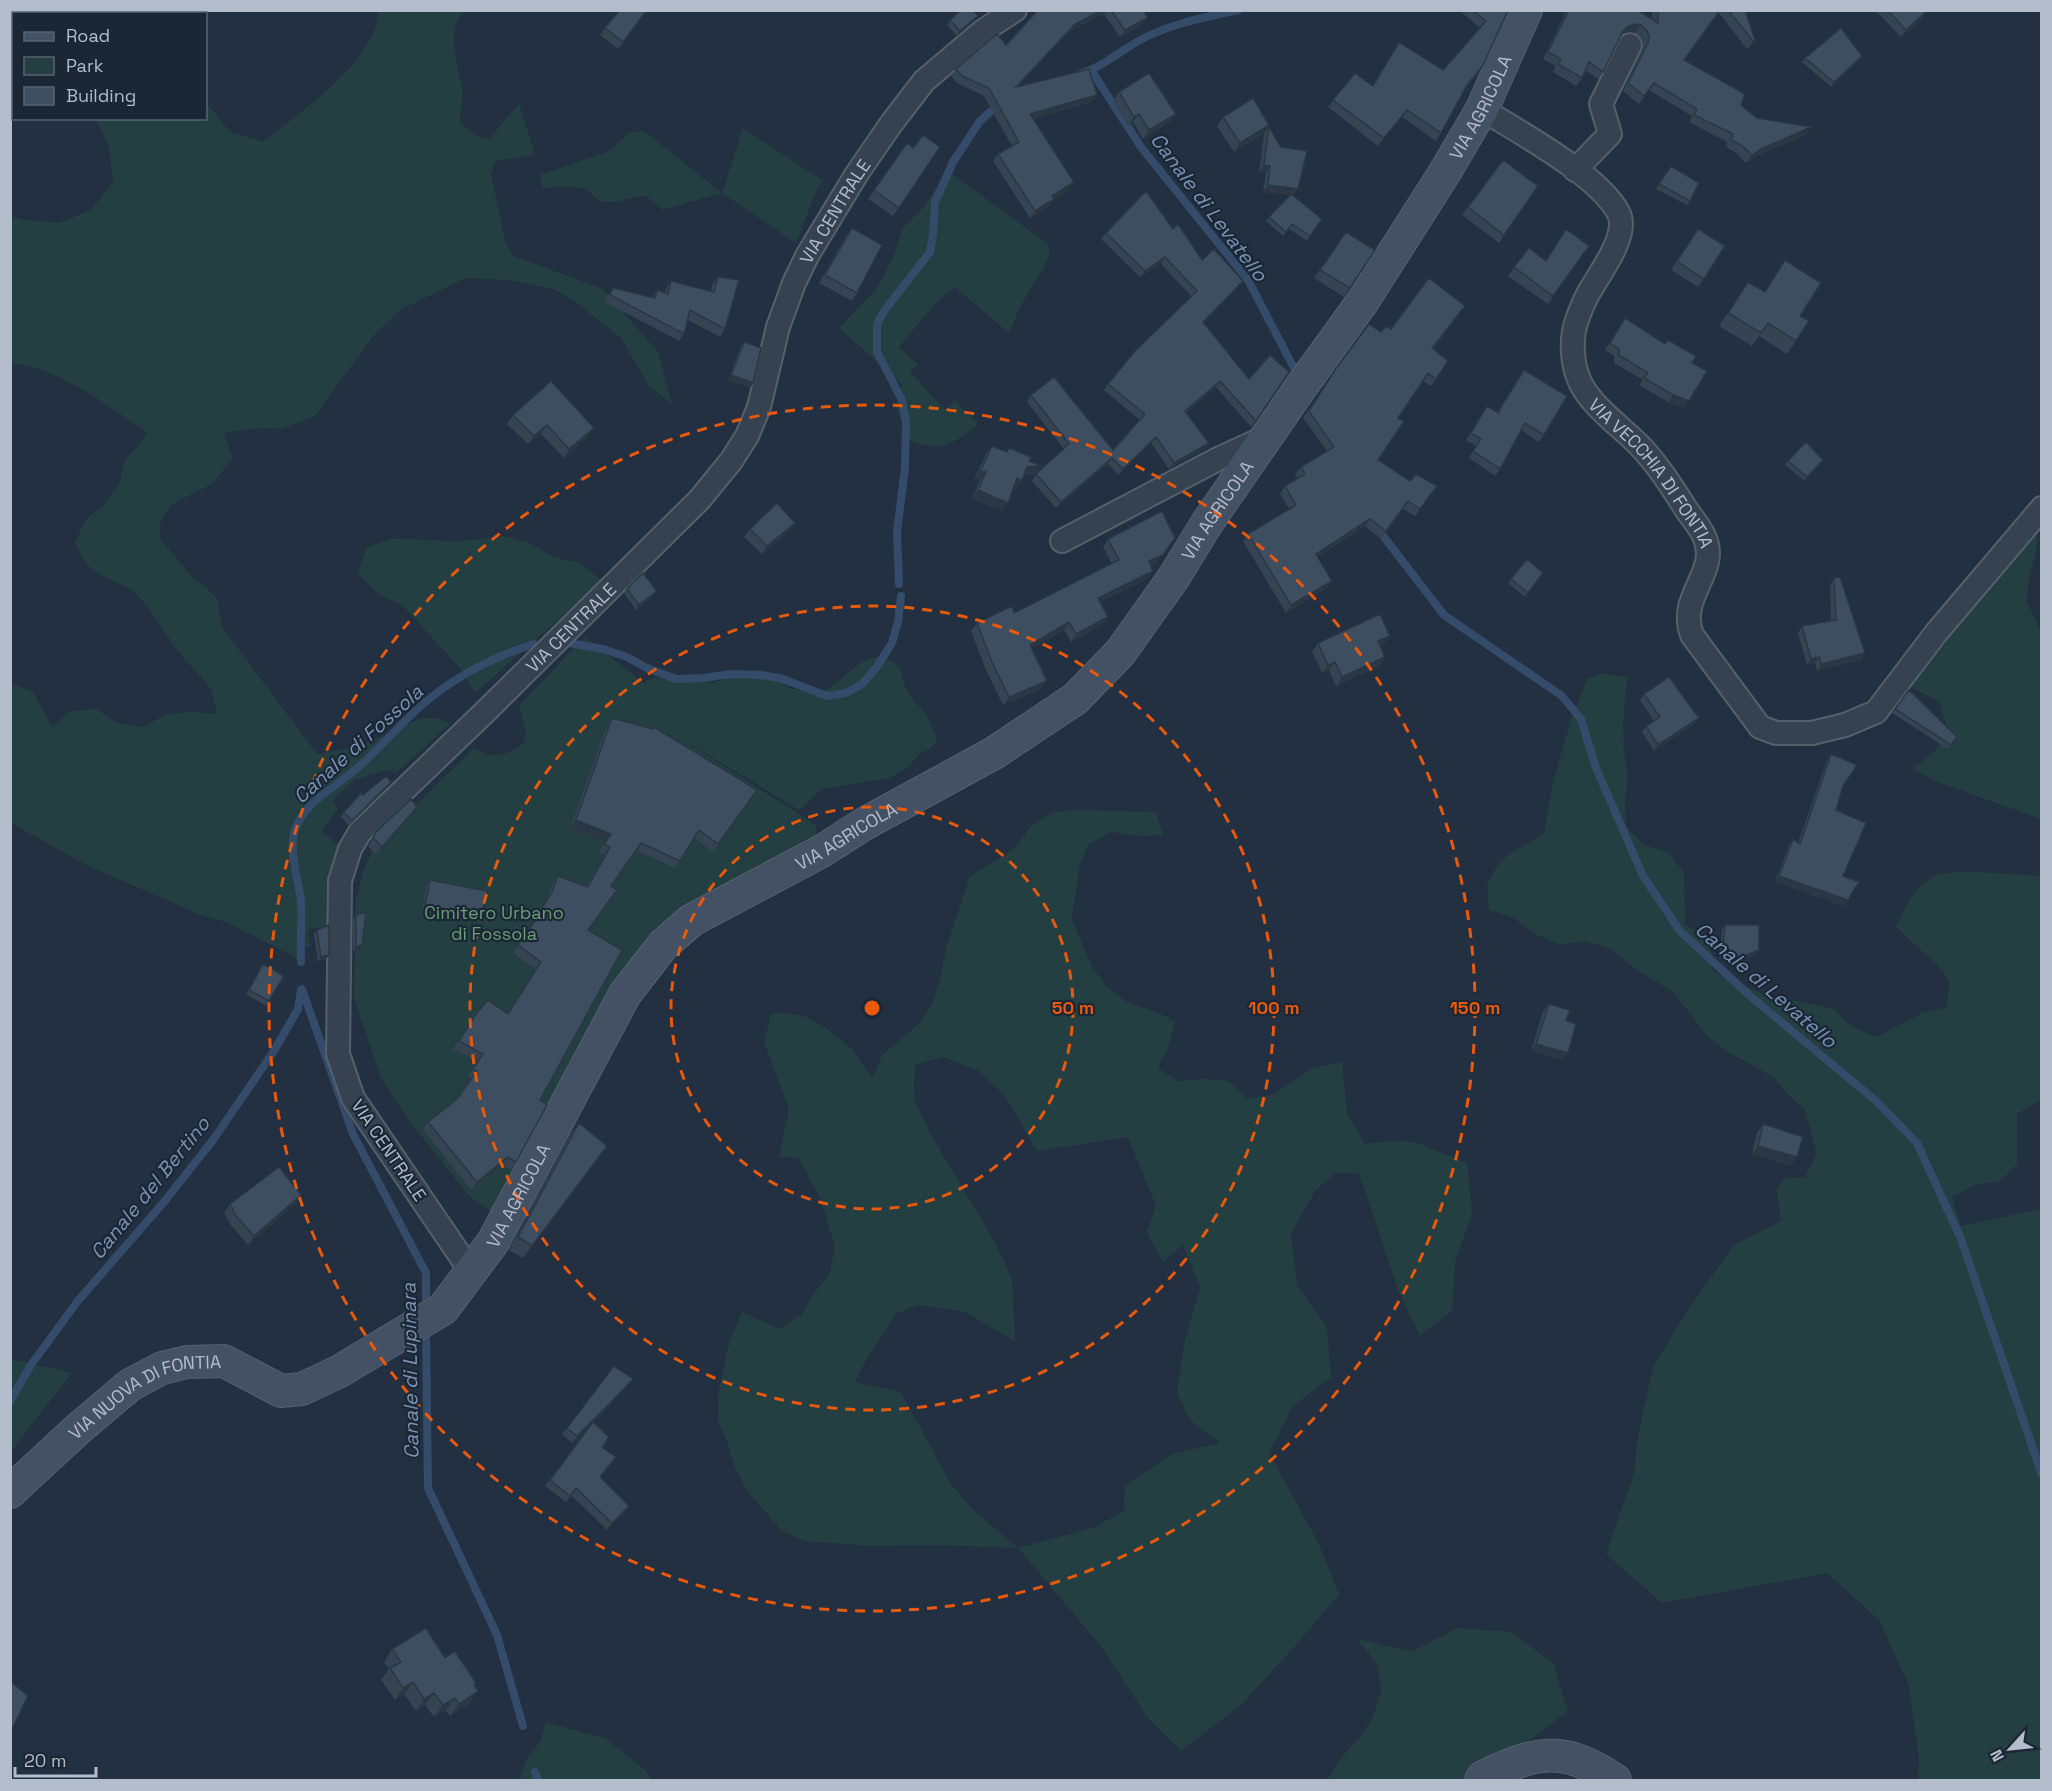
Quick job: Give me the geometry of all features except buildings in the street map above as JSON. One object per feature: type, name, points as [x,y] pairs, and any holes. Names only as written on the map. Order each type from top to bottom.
[{"type":"street","name":"VIA CENTRALE","points":[[472,1273],[354,1098],[338,1054],[340,881],[350,849],[360,832],[544,654],[700,498],[730,461],[747,436],[759,407],[778,327],[794,283],[825,225],[891,124],[931,75],[983,31],[1015,10]]},
{"type":"street","name":"VIA AGRICOLA","points":[[472,1273],[493,1242],[625,994],[663,945],[692,920],[822,851],[864,824],[994,753],[1075,699],[1120,653],[1174,577],[1207,523],[1363,301],[1445,172],[1482,109],[1526,10]]},
{"type":"street","points":[[1575,170],[1610,134],[1600,104],[1630,45]]},
{"type":"street","name":"VIA VECCHIA DI FONTIA","points":[[1482,109],[1575,170],[1601,190],[1620,214],[1620,231],[1615,248],[1586,297],[1575,326],[1573,349],[1577,377],[1588,397],[1641,446],[1665,477],[1704,536],[1708,550],[1708,563],[1689,604],[1689,627],[1760,727],[1776,733],[1812,733],[1876,712],[1936,633],[2042,508]]},
{"type":"street","name":"VIA AGRICOLA","points":[[1062,541],[1218,459],[1268,437]]},
{"type":"street","name":"VIA NUOVA DI FONTIA","points":[[10,1492],[130,1385],[162,1368],[187,1362],[224,1361],[281,1391],[302,1389],[340,1371],[443,1309],[472,1273]]},
{"type":"street","points":[[1481,1780],[1514,1762],[1561,1755],[1593,1765],[1615,1780]]},
{"type":"green space","points":[[378,11],[464,11],[458,19],[454,38],[462,89],[460,123],[476,136],[489,139],[519,104],[535,155],[496,161],[491,174],[505,241],[514,256],[603,289],[658,352],[672,404],[649,386],[621,338],[577,303],[553,289],[509,280],[465,278],[400,310],[374,335],[314,417],[283,428],[249,429],[224,433],[233,458],[212,484],[174,503],[165,514],[159,526],[161,540],[194,579],[217,599],[222,627],[317,754],[357,747],[422,718],[436,718],[450,724],[396,773],[387,770],[354,780],[333,800],[338,809],[321,832],[339,845],[330,883],[329,925],[308,930],[310,947],[304,947],[304,962],[228,923],[201,915],[88,866],[11,823],[11,684],[33,692],[52,727],[71,711],[96,709],[117,723],[143,727],[165,715],[191,712],[217,714],[211,689],[177,650],[148,607],[131,589],[108,579],[87,565],[75,543],[85,520],[104,505],[119,484],[125,460],[147,432],[65,380],[29,366],[11,363],[10,216],[23,220],[59,223],[91,210],[113,182],[109,145],[96,120],[207,120],[207,103],[230,132],[263,142],[334,84],[364,49],[374,30]]},
{"type":"green space","points":[[743,128],[823,181],[817,189],[796,243],[722,193]]},
{"type":"green space","points":[[644,131],[722,193],[662,210],[645,195],[616,202],[601,202],[585,188],[558,186],[543,189],[540,175],[609,151],[630,132]]},
{"type":"green space","points":[[947,170],[1048,244],[1050,256],[1020,307],[1009,333],[955,287],[935,304],[899,347],[918,365],[910,372],[945,410],[955,400],[978,425],[945,445],[928,446],[907,440],[896,406],[902,384],[839,328],[877,289],[894,255],[903,228],[923,208]]},
{"type":"green space","points":[[2034,532],[2038,539],[2029,577],[2027,602],[2041,631],[2041,819],[1935,781],[1912,769],[1936,750],[1947,727],[1940,702],[1906,684]]},
{"type":"green space","points":[[503,536],[530,543],[553,557],[580,563],[602,581],[475,693],[460,668],[403,606],[378,594],[358,574],[366,548],[393,538],[449,541]]},
{"type":"green space","name":"Cimitero Urbano di Fossola","points":[[585,637],[646,685],[646,680],[665,677],[714,682],[760,670],[767,672],[789,688],[817,692],[826,690],[861,663],[882,658],[893,662],[898,667],[907,690],[929,720],[937,741],[930,749],[919,754],[909,767],[889,778],[822,789],[799,810],[675,735],[816,825],[817,844],[675,918],[494,1213],[469,1196],[410,1122],[382,1080],[354,998],[356,900],[364,869],[375,845],[474,748],[489,754],[500,755],[524,743],[526,733],[519,705]]},
{"type":"green space","points":[[1602,673],[1627,677],[1623,726],[1628,777],[1625,802],[1626,827],[1644,845],[1668,852],[1684,873],[1685,925],[1710,935],[1713,971],[1760,993],[1834,1009],[1852,1027],[1876,1037],[1922,1013],[1947,1007],[1949,980],[1939,967],[1896,927],[1907,905],[1921,886],[1934,876],[1953,872],[2041,876],[2041,1100],[2017,1114],[2017,1164],[2000,1181],[1975,1185],[1952,1197],[1961,1226],[2041,1209],[2041,1780],[1918,1780],[1919,1759],[1909,1686],[1879,1620],[1827,1573],[1662,1603],[1606,1554],[1634,1473],[1638,1436],[1653,1367],[1691,1305],[1734,1245],[1781,1221],[1777,1190],[1783,1179],[1805,1177],[1817,1153],[1804,1108],[1791,1098],[1773,1077],[1728,1052],[1707,1036],[1674,993],[1630,965],[1610,948],[1585,941],[1560,945],[1535,934],[1514,918],[1489,910],[1487,883],[1501,860],[1544,833],[1553,782],[1572,716],[1588,678]]},
{"type":"green space","points":[[1078,810],[1156,812],[1163,835],[1137,836],[1111,832],[1088,845],[1079,868],[1072,919],[1092,967],[1107,987],[1128,1003],[1152,1010],[1175,1021],[1169,1045],[1158,1068],[1178,1081],[1203,1079],[1228,1081],[1248,1099],[1274,1094],[1313,1068],[1342,1062],[1347,1113],[1365,1144],[1401,1140],[1420,1144],[1467,1163],[1472,1214],[1455,1261],[1452,1311],[1420,1336],[1399,1292],[1359,1173],[1335,1173],[1315,1191],[1291,1234],[1297,1285],[1327,1327],[1331,1377],[1292,1407],[1269,1453],[1319,1544],[1339,1594],[1241,1705],[1181,1751],[1148,1718],[1100,1645],[1018,1548],[933,1545],[872,1546],[804,1541],[781,1530],[747,1491],[735,1468],[718,1420],[718,1394],[729,1343],[742,1312],[779,1329],[802,1314],[830,1273],[835,1247],[821,1200],[799,1158],[779,1157],[789,1109],[764,1042],[771,1014],[784,1013],[807,1017],[826,1028],[852,1049],[873,1078],[882,1055],[921,1022],[934,999],[946,948],[970,876],[1015,849],[1030,827],[1052,812]],"holes":[[[944,1057],[979,1071],[1005,1096],[1037,1151],[1128,1137],[1156,1206],[1147,1232],[1163,1262],[1183,1245],[1200,1288],[1184,1344],[1177,1393],[1190,1420],[1220,1443],[1172,1454],[1125,1486],[1124,1511],[1093,1528],[1018,1548],[974,1511],[950,1483],[901,1392],[855,1382],[895,1314],[918,1305],[965,1312],[1015,1341],[1012,1279],[994,1240],[930,1133],[914,1099],[915,1064]]]},
{"type":"green space","points":[[10,1359],[72,1373],[11,1451]]},
{"type":"green space","points":[[1458,1628],[1511,1632],[1553,1663],[1568,1711],[1526,1743],[1482,1764],[1467,1780],[1327,1780],[1373,1717],[1381,1691],[1378,1666],[1358,1639],[1411,1652]]},
{"type":"green space","points":[[546,1722],[606,1739],[645,1770],[652,1780],[519,1780],[526,1761],[541,1740]]},
{"type":"waterway","name":"Canale di Fossola","points":[[1080,74],[1097,67],[1136,42],[1167,28],[1238,10]]},
{"type":"waterway","name":"Canale di Levatello","points":[[1091,70],[1141,147],[1248,280],[1294,368]]},
{"type":"waterway","name":"Canale di Fossola","points":[[899,584],[897,532],[905,467],[906,422],[902,400],[877,352],[877,324],[884,311],[930,252],[935,202],[953,162],[980,121],[1000,103]]},
{"type":"waterway","name":"Canale di Levatello","points":[[1377,528],[1444,615],[1562,696],[1581,719],[1596,768],[1643,876],[1680,931],[1749,995],[1876,1101],[1917,1143],[1961,1239],[2042,1475]]},
{"type":"waterway","name":"Canale di Fossola","points":[[569,643],[603,649],[627,657],[647,668],[676,679],[732,674],[760,675],[780,678],[827,696],[846,693],[862,684],[876,668],[892,643],[898,622],[901,596]]},
{"type":"waterway","name":"Canale di Fossola","points":[[301,962],[301,902],[293,838],[306,811],[321,796],[366,761],[410,716],[441,690],[479,667],[534,644]]},
{"type":"waterway","name":"Canale di Lupinara","points":[[302,989],[353,1134],[426,1273],[426,1310]]},
{"type":"waterway","name":"Canale del Bertino","points":[[10,1401],[31,1365],[77,1302],[164,1202],[213,1140],[274,1051],[298,1009],[301,990]]},
{"type":"waterway","name":"Canale di Lupinara","points":[[426,1328],[428,1488],[497,1635],[523,1726]]},
{"type":"waterway","name":"Canale di Lupinara","points":[[535,1772],[538,1780]]}]
